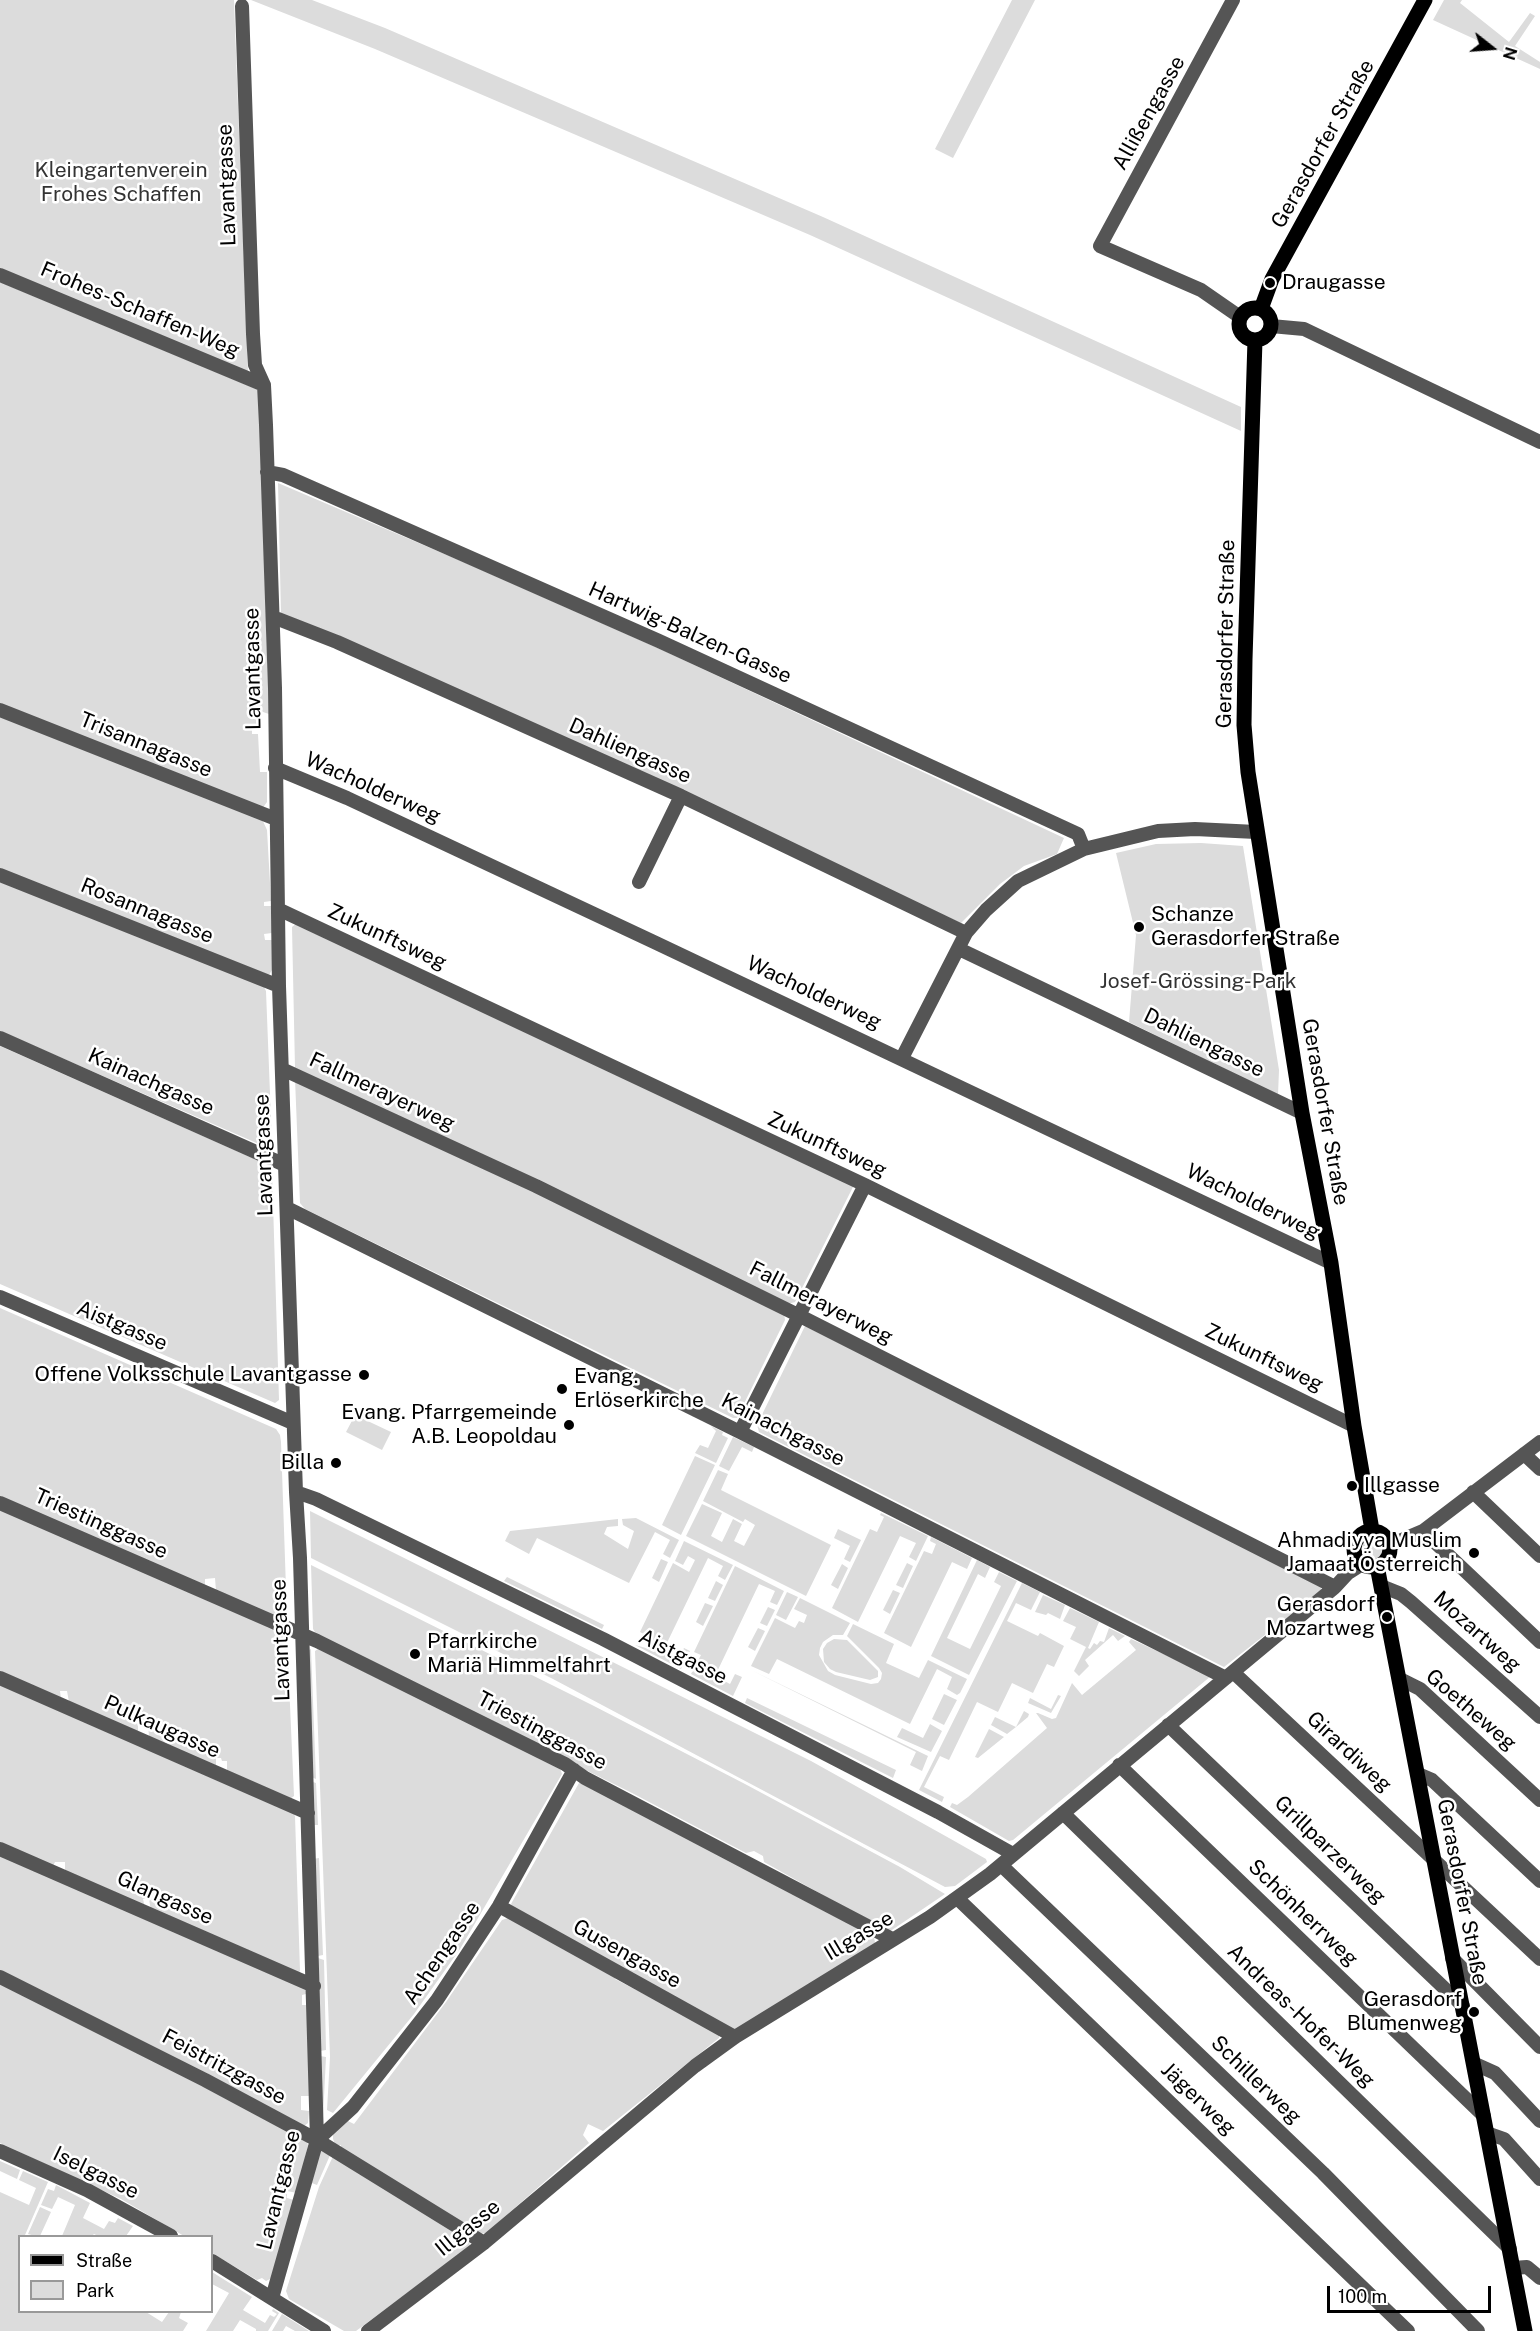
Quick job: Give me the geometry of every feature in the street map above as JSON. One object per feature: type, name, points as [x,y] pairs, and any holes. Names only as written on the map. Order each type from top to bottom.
[{"type":"main road","name":"Gerasdorfer Straße","points":[[1261,309],[1272,279],[1425,0]]},
{"type":"main road","points":[[1261,309],[1267,313],[1271,326],[1265,337],[1255,340],[1242,334],[1239,321],[1246,310],[1261,309]]},
{"type":"main road","name":"Gerasdorfer Straße","points":[[1255,340],[1244,725],[1256,832],[1302,1113],[1331,1263],[1354,1426],[1372,1530],[1361,1534],[1355,1542],[1355,1556],[1370,1565],[1381,1586],[1525,2331]]},
{"type":"main road","points":[[1370,1565],[1388,1558],[1390,1545],[1382,1533],[1372,1530]]},
{"type":"street","name":"Allißengasse","points":[[1233,0],[1100,246],[1201,290],[1240,317]]},
{"type":"street","name":"Lavantgasse","points":[[242,6],[253,334],[255,364],[264,385],[273,617],[279,986],[318,2140],[272,2298]]},
{"type":"street","name":"Frohes-Schaffen-Weg","points":[[0,275],[264,385]]},
{"type":"street","points":[[1271,326],[1304,329],[1540,442]]},
{"type":"street","name":"Hartwig-Balzen-Gasse","points":[[267,472],[283,475],[659,641],[1078,834],[1084,849]]},
{"type":"street","name":"Dahliengasse","points":[[273,617],[337,642],[681,796],[966,933]]},
{"type":"street","name":"Trisannagasse","points":[[0,710],[276,819]]},
{"type":"street","name":"Wacholderweg","points":[[275,768],[347,798],[902,1058],[1331,1263]]},
{"type":"street","points":[[639,882],[681,796]]},
{"type":"street","points":[[902,1058],[966,933],[986,910],[1018,880],[1084,849],[1158,831],[1195,829],[1256,832]]},
{"type":"street","name":"Rosannagasse","points":[[0,874],[279,986]]},
{"type":"street","name":"Zukunftsweg","points":[[278,909],[865,1185],[1354,1426]]},
{"type":"street","name":"Dahliengasse","points":[[959,949],[1302,1113]]},
{"type":"street","name":"Kainachgasse","points":[[0,1038],[285,1165]]},
{"type":"street","name":"Fallmerayerweg","points":[[282,1069],[536,1186],[800,1316],[1335,1587]]},
{"type":"street","points":[[740,1432],[865,1185]]},
{"type":"street","name":"Kainachgasse","points":[[287,1208],[1230,1675]]},
{"type":"street","name":"Aistgasse","points":[[0,1297],[293,1423]]},
{"type":"street","points":[[1390,1545],[1423,1531],[1540,1442]]},
{"type":"street","points":[[1524,1454],[1540,1469]]},
{"type":"street","name":"Aistgasse","points":[[296,1492],[346,1514],[611,1644],[929,1807],[1013,1854]]},
{"type":"street","points":[[1473,1492],[1540,1556]]},
{"type":"street","name":"Triestinggasse","points":[[0,1503],[301,1634],[565,1764],[892,1939]]},
{"type":"street","points":[[1423,1531],[1540,1642]]},
{"type":"street","name":"Illgasse","points":[[368,2331],[484,2243],[668,2087],[735,2037],[957,1898],[1001,1865],[1335,1587],[1348,1573],[1370,1565]]},
{"type":"street","name":"Mozartweg","points":[[1381,1586],[1401,1594],[1411,1602],[1540,1717]]},
{"type":"street","name":"Girardiweg","points":[[1230,1675],[1540,1959]]},
{"type":"street","name":"Pulkaugasse","points":[[0,1678],[308,1813]]},
{"type":"street","name":"Goetheweg","points":[[1400,1679],[1420,1689],[1540,1800]]},
{"type":"street","name":"Grillparzerweg","points":[[1168,1725],[1462,2006]]},
{"type":"street","name":"Schönherrweg","points":[[1119,1765],[1484,2116]]},
{"type":"street","name":"Achengasse","points":[[318,2140],[353,2107],[419,2023],[472,1948],[499,1906],[574,1770]]},
{"type":"street","points":[[1418,1774],[1432,1780],[1540,1881]]},
{"type":"street","name":"Andreas-Hofer-Weg","points":[[1063,1813],[1510,2249]]},
{"type":"street","name":"Glangasse","points":[[0,1849],[314,1986]]},
{"type":"street","name":"Schillerweg","points":[[1001,1865],[1323,2172],[1478,2331]]},
{"type":"street","name":"Jägerweg","points":[[957,1898],[1408,2331]]},
{"type":"street","name":"Gusengasse","points":[[499,1906],[735,2037]]},
{"type":"street","points":[[1452,1958],[1540,2048]]},
{"type":"street","name":"Feistritzgasse","points":[[0,1977],[205,2080],[318,2140],[484,2243]]},
{"type":"street","points":[[1475,2064],[1495,2073],[1540,2121]]},
{"type":"street","points":[[1487,2133],[1504,2139],[1540,2179]]},
{"type":"street","name":"Iselgasse","points":[[0,2151],[87,2190],[169,2235]]},
{"type":"street","points":[[213,2262],[324,2331]]},
{"type":"street","points":[[1513,2268],[1527,2267],[1540,2278]]},
{"type":"green space","name":"Kleingartenverein Frohes Schaffen","points":[[0,0],[234,0],[248,372],[0,268]]},
{"type":"green space","points":[[251,0],[312,0],[385,28],[823,217],[1241,407],[1241,431],[810,235],[375,49]]},
{"type":"green space","points":[[1012,0],[1035,0],[953,158],[935,149]]},
{"type":"green space","points":[[1444,0],[1462,0],[1460,3],[1509,42],[1530,13],[1535,16],[1515,46],[1540,62],[1540,69],[1433,20]]},
{"type":"green space","points":[[0,282],[259,390],[269,714],[257,710],[258,725],[252,726],[252,734],[258,734],[260,772],[267,772],[267,802],[262,809],[0,706]]},
{"type":"green space","points":[[278,483],[660,649],[1064,838],[1057,854],[1024,866],[1000,884],[961,923],[281,614]]},
{"type":"green space","points":[[0,715],[262,819],[267,830],[271,901],[264,902],[264,906],[271,906],[272,933],[264,934],[265,940],[272,940],[272,970],[269,975],[0,869]]},
{"type":"green space","name":"Josef-Grössing-Park","points":[[1201,843],[1243,846],[1279,1070],[1278,1095],[1129,1022],[1136,935],[1116,853],[1156,844]]},
{"type":"green space","points":[[0,880],[263,985],[266,991],[272,1145],[268,1148],[0,1031]]},
{"type":"green space","points":[[297,923],[854,1185],[795,1302],[788,1304],[295,1068],[292,927]]},
{"type":"green space","points":[[0,1046],[268,1165],[272,1170],[279,1400],[275,1403],[0,1284]]},
{"type":"green space","points":[[295,1079],[487,1168],[784,1313],[785,1320],[737,1418],[305,1209],[300,1203]]},
{"type":"green space","points":[[0,1308],[276,1429],[281,1442],[287,1618],[282,1620],[216,1591],[215,1578],[205,1579],[205,1586],[0,1496]]},
{"type":"green space","points":[[805,1326],[1321,1583],[1321,1591],[1224,1667],[759,1432],[757,1425]]},
{"type":"green space","points":[[355,1415],[391,1432],[382,1450],[346,1432]]},
{"type":"green space","points":[[711,1426],[723,1432],[722,1435],[728,1438],[716,1463],[695,1453],[700,1445],[708,1448],[716,1431]]},
{"type":"green space","points":[[733,1437],[754,1447],[752,1452],[742,1447],[729,1471],[719,1466]]},
{"type":"green space","points":[[695,1456],[715,1465],[681,1535],[662,1525]]},
{"type":"green space","points":[[718,1470],[728,1474],[721,1490],[831,1545],[806,1596],[686,1536],[702,1504],[722,1513],[711,1536],[722,1542],[733,1519],[742,1524],[734,1541],[744,1546],[755,1525],[745,1519],[743,1522],[703,1501]]},
{"type":"green space","points":[[0,1508],[282,1632],[287,1637],[294,1796],[290,1799],[227,1771],[227,1761],[222,1761],[221,1758],[216,1758],[216,1767],[149,1737],[148,1722],[138,1722],[138,1733],[69,1702],[67,1691],[60,1691],[61,1699],[0,1672]]},
{"type":"green space","points":[[310,1511],[811,1761],[986,1859],[987,1862],[955,1886],[945,1887],[553,1679],[311,1558]]},
{"type":"green space","points":[[881,1513],[928,1536],[916,1561],[909,1557],[916,1543],[900,1536],[858,1622],[832,1608],[870,1529],[877,1532],[884,1517],[880,1515]]},
{"type":"green space","points":[[636,1518],[679,1540],[670,1558],[663,1554],[670,1540],[655,1532],[629,1583],[537,1538],[529,1554],[505,1541],[510,1531],[618,1519],[618,1526],[607,1527],[604,1534],[628,1549],[634,1531],[623,1525],[622,1519]]},
{"type":"green space","points":[[838,1529],[861,1540],[850,1562],[844,1559],[850,1546],[834,1538]]},
{"type":"green space","points":[[1372,1535],[1381,1539],[1385,1548],[1381,1557],[1372,1561],[1363,1557],[1359,1548],[1363,1539]]},
{"type":"green space","points":[[931,1537],[972,1558],[967,1569],[952,1562],[911,1647],[884,1633],[924,1551],[932,1554],[936,1544],[930,1541]]},
{"type":"green space","points":[[684,1541],[733,1565],[725,1580],[718,1576],[723,1566],[708,1558],[663,1651],[678,1659],[684,1648],[690,1651],[681,1669],[635,1645],[646,1648],[651,1638],[640,1632],[673,1563],[689,1572],[695,1560],[688,1556],[683,1565],[675,1561]]},
{"type":"green space","points":[[661,1559],[668,1562],[659,1582],[652,1578]]},
{"type":"green space","points":[[977,1560],[990,1567],[985,1578],[978,1574],[947,1638],[970,1649],[1001,1586],[994,1582],[999,1572],[1017,1581],[969,1675],[931,1656]]},
{"type":"green space","points":[[907,1563],[913,1566],[903,1588],[896,1585]]},
{"type":"green space","points":[[842,1564],[848,1568],[838,1589],[831,1585]]},
{"type":"green space","points":[[311,1565],[745,1784],[900,1867],[945,1894],[889,1932],[764,1862],[763,1856],[754,1851],[746,1853],[632,1793],[318,1637],[313,1629]]},
{"type":"green space","points":[[735,1566],[784,1591],[777,1605],[770,1602],[775,1591],[759,1584],[715,1676],[730,1684],[735,1674],[742,1677],[733,1696],[691,1674],[701,1655],[694,1652]]},
{"type":"green space","points":[[507,1577],[604,1625],[602,1629],[504,1581]]},
{"type":"green space","points":[[716,1581],[723,1585],[715,1601],[708,1598]]},
{"type":"green space","points":[[1022,1583],[1040,1592],[1031,1610],[1016,1603],[1007,1621],[1038,1636],[1040,1633],[1064,1646],[1054,1667],[1047,1664],[1033,1693],[1012,1683],[998,1712],[977,1702],[949,1760],[940,1756],[924,1787],[944,1797],[942,1802],[919,1790]]},
{"type":"green space","points":[[893,1590],[900,1593],[890,1614],[883,1610]]},
{"type":"green space","points":[[787,1592],[798,1597],[786,1620],[776,1615]]},
{"type":"green space","points":[[1043,1595],[1065,1605],[1060,1619],[1048,1613],[1046,1615],[1035,1612]]},
{"type":"green space","points":[[800,1598],[850,1623],[843,1635],[833,1635],[823,1642],[820,1648],[819,1655],[828,1671],[835,1675],[871,1684],[878,1683],[881,1679],[882,1673],[879,1668],[847,1636],[853,1624],[894,1644],[886,1663],[919,1678],[928,1660],[967,1679],[960,1693],[957,1695],[947,1689],[952,1677],[937,1669],[910,1724],[777,1659],[769,1674],[751,1666],[775,1618],[795,1628],[799,1621],[804,1623],[807,1615],[794,1609]]},
{"type":"green space","points":[[705,1603],[713,1606],[703,1626],[696,1622]]},
{"type":"green space","points":[[768,1607],[775,1610],[767,1626],[760,1623]]},
{"type":"green space","points":[[1070,1608],[1099,1622],[1088,1648],[1090,1649],[1094,1643],[1097,1645],[1100,1641],[1104,1642],[1109,1628],[1125,1636],[1118,1641],[1113,1635],[1085,1660],[1089,1666],[1079,1676],[1074,1671],[1086,1647],[1070,1639],[1076,1627],[1063,1621]]},
{"type":"green space","points":[[758,1628],[765,1631],[755,1651],[748,1647]]},
{"type":"green space","points":[[834,1639],[847,1640],[878,1671],[878,1677],[870,1680],[830,1669],[824,1662],[823,1649]]},
{"type":"green space","points":[[1131,1639],[1211,1676],[1013,1840],[1009,1841],[950,1807],[952,1803],[957,1805],[968,1797],[1047,1728],[1036,1713],[1052,1719],[1056,1718],[1072,1683],[1082,1695],[1136,1650],[1129,1642]]},
{"type":"green space","points":[[311,1649],[316,1779],[309,1776],[307,1651]]},
{"type":"green space","points":[[318,1649],[560,1768],[562,1774],[460,1949],[414,2014],[333,2113],[327,2110],[330,2057],[315,1651]]},
{"type":"green space","points":[[751,1670],[928,1756],[922,1771],[910,1765],[916,1752]]},
{"type":"green space","points":[[0,1682],[290,1809],[295,1816],[300,1971],[298,1974],[151,1911],[149,1899],[143,1899],[145,1908],[65,1874],[65,1862],[55,1862],[52,1868],[0,1845]]},
{"type":"green space","points":[[944,1694],[957,1700],[944,1725],[932,1719]]},
{"type":"green space","points":[[1058,1695],[1061,1696],[1051,1713],[1028,1703],[1030,1698],[1051,1709]]},
{"type":"green space","points":[[747,1698],[896,1770],[893,1778],[745,1703]]},
{"type":"green space","points":[[1024,1711],[1029,1714],[1028,1717],[1016,1727]]},
{"type":"green space","points":[[995,1717],[1016,1727],[1007,1734],[991,1725]]},
{"type":"green space","points":[[930,1724],[942,1731],[931,1752],[897,1737],[902,1728],[923,1738]]},
{"type":"green space","points":[[989,1729],[1004,1737],[978,1758],[975,1757]]},
{"type":"green space","points":[[310,1781],[316,1783],[318,1825],[313,1825]]},
{"type":"green space","points":[[585,1781],[874,1936],[875,1943],[736,2030],[728,2028],[514,1911],[511,1904],[579,1783]]},
{"type":"green space","points":[[0,1854],[310,1990],[310,1993],[302,1995],[302,2005],[310,2005],[310,2096],[301,2096],[301,2110],[309,2111],[308,2123],[304,2126],[0,1974]]},
{"type":"green space","points":[[319,1858],[323,1955],[318,1956],[313,1859]]},
{"type":"green space","points":[[508,1918],[616,1977],[615,1979],[719,2033],[719,2038],[603,2131],[588,2124],[583,2135],[589,2143],[486,2233],[479,2234],[341,2150],[341,2145],[336,2146],[333,2134],[346,2120],[354,2124],[446,2002],[502,1920]]},
{"type":"green space","points":[[318,1958],[324,1960],[326,2050],[320,2051]]},
{"type":"green space","points":[[0,1982],[306,2140],[308,2145],[297,2193],[287,2191],[287,2198],[294,2200],[272,2278],[266,2281],[262,2278],[257,2280],[213,2254],[213,2235],[182,2235],[121,2199],[0,2143]]},
{"type":"green space","points":[[320,2056],[326,2057],[323,2117],[320,2111]]},
{"type":"green space","points":[[319,2149],[331,2153],[317,2185],[309,2182]]},
{"type":"green space","points":[[334,2154],[469,2240],[470,2246],[356,2331],[344,2331],[289,2299],[286,2291],[319,2187]]},
{"type":"green space","points":[[0,2161],[20,2170],[17,2179],[0,2171]]},
{"type":"green space","points":[[23,2171],[48,2182],[25,2235],[18,2235],[18,2313],[148,2313],[162,2322],[168,2313],[181,2313],[179,2318],[188,2323],[183,2331],[0,2331],[0,2192],[29,2205],[36,2188],[19,2180]]},
{"type":"green space","points":[[56,2185],[90,2203],[83,2218],[104,2229],[109,2221],[115,2223],[118,2218],[133,2226],[127,2235],[62,2235],[75,2205],[58,2197],[52,2209],[41,2205],[48,2189],[54,2191]]},
{"type":"green space","points":[[40,2207],[51,2212],[40,2235],[28,2234]]},
{"type":"green space","points":[[213,2273],[252,2297],[243,2310],[265,2323],[270,2315],[274,2317],[277,2314],[272,2311],[273,2309],[279,2313],[268,2331],[256,2331],[240,2320],[233,2331],[206,2331],[229,2293],[213,2285]]},
{"type":"green space","points":[[282,2314],[309,2331],[295,2331],[286,2326],[283,2331],[272,2331]]},
{"type":"place","name":"Draugasse","points":[[1270,283]]},
{"type":"place","name":"Schanze Gerasdorfer Straße","points":[[1139,927]]},
{"type":"place","name":"Offene Volksschule Lavantgasse","points":[[364,1375]]},
{"type":"place","name":"Evang. Erlöserkirche","points":[[562,1389]]},
{"type":"place","name":"Evang. Pfarrgemeinde A.B. Leopoldau","points":[[569,1425]]},
{"type":"place","name":"Billa","points":[[336,1463]]},
{"type":"place","name":"Illgasse","points":[[1352,1486]]},
{"type":"place","name":"Ahmadiyya Muslim Jamaat Österreich","points":[[1474,1553]]},
{"type":"place","name":"Gerasdorf Mozartweg","points":[[1387,1617]]},
{"type":"place","name":"Pfarrkirche Mariä Himmelfahrt","points":[[415,1654]]},
{"type":"place","name":"Gerasdorf Blumenweg","points":[[1474,2012]]}]
